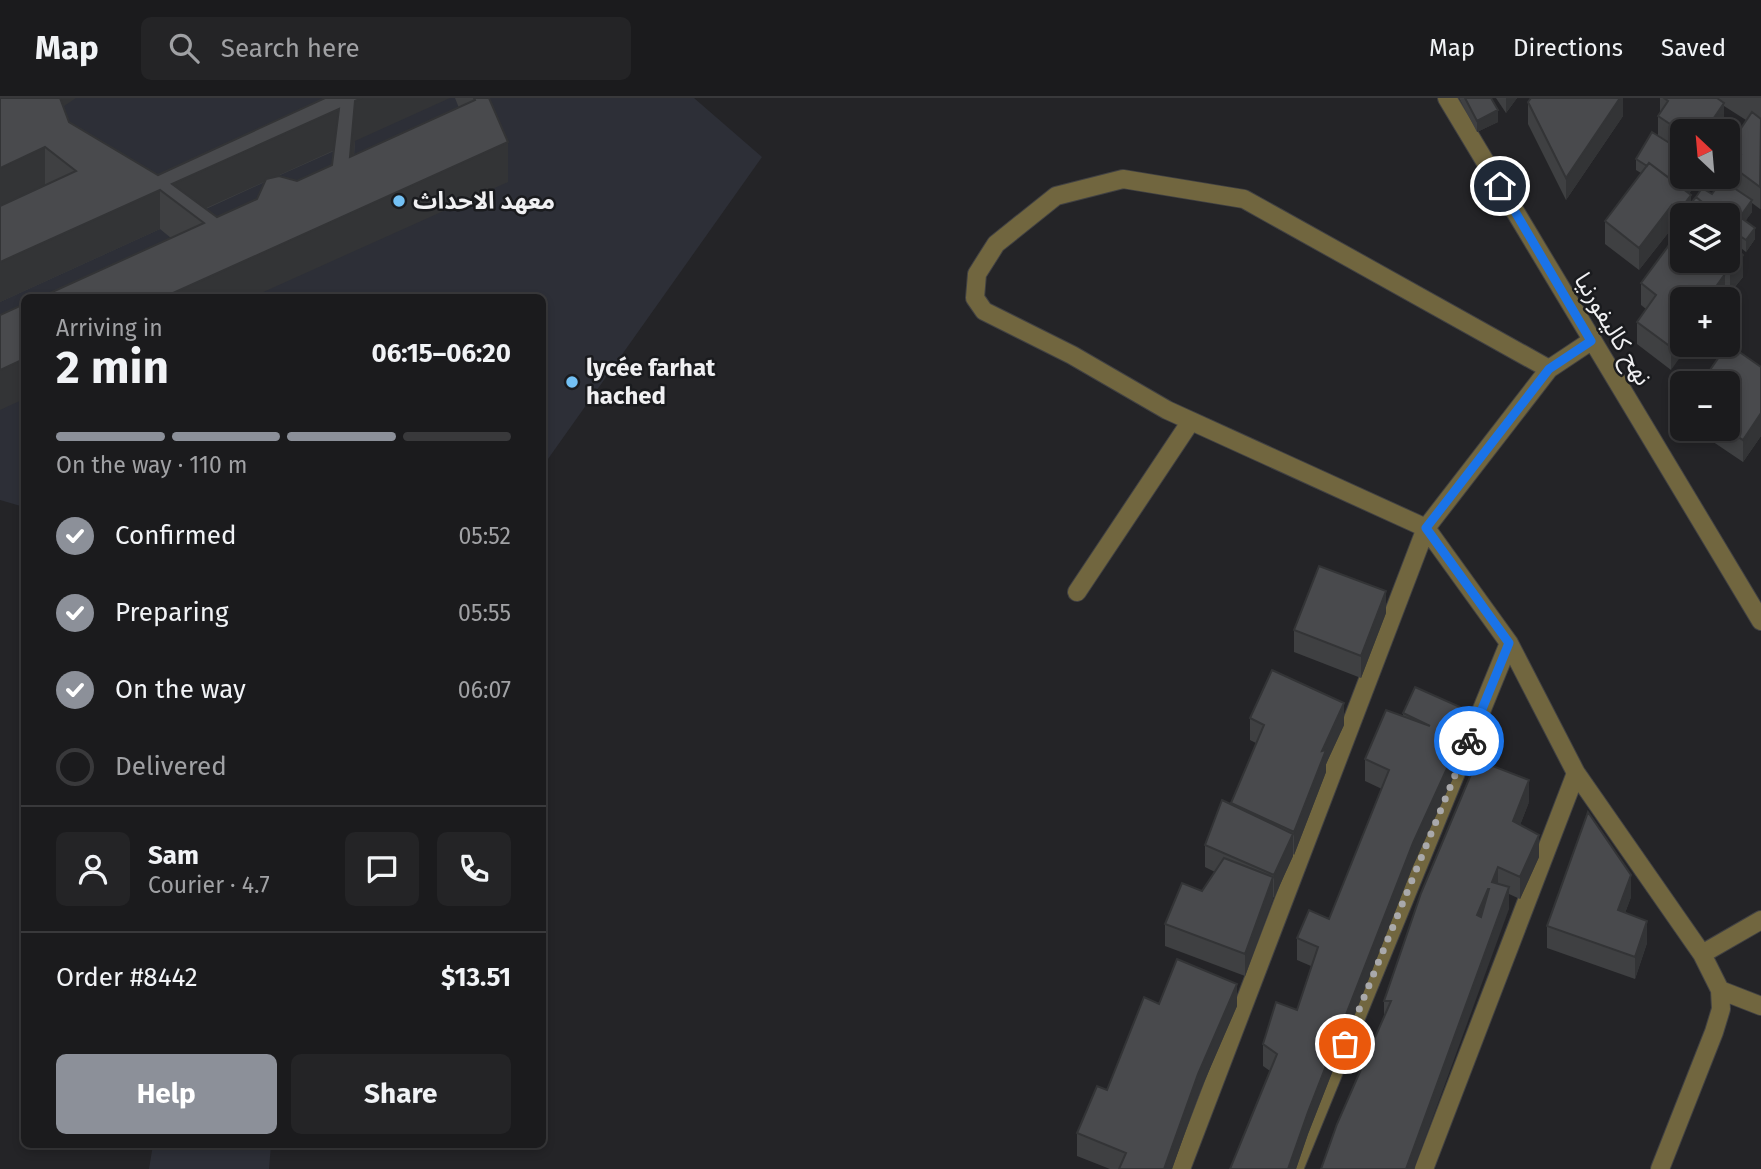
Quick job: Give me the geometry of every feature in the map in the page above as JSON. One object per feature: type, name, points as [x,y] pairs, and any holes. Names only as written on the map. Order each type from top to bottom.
[{"type":"street","name":"نهح كاليفورنيا","points":[[1447,98],[1761,621]]},
{"type":"street","points":[[1549,369],[1244,199],[1123,179],[1056,196],[996,244],[977,274],[975,298],[984,312],[1191,421],[1426,528],[1509,643],[1576,773],[1702,954],[1720,990],[1721,1009],[1714,1032],[1660,1169]]},
{"type":"street","points":[[1181,1169],[1426,528],[1549,369],[1591,341]]},
{"type":"street","points":[[1077,592],[1191,421]]},
{"type":"street","points":[[1294,1169],[1509,643]]},
{"type":"street","points":[[1424,1169],[1576,773]]},
{"type":"street","points":[[1702,954],[1761,920]]},
{"type":"street","points":[[1720,990],[1761,1006]]},
{"type":"shaded area","name":"lycée farhat hached","points":[[0,98],[694,98],[762,157],[546,462],[546,294],[21,294],[21,506],[0,500]]},
{"type":"shaded area","points":[[152,1148],[271,1148],[269,1169],[149,1169]]},
{"type":"building","points":[[0,98],[60,98],[69,122],[158,175],[325,98],[362,98],[355,101],[350,157],[475,100],[474,98],[489,98],[508,142],[171,294],[48,294],[204,223],[160,190],[0,262],[0,206],[76,171],[45,147],[0,168]],"holes":[[[339,109],[332,165],[297,181],[279,176],[266,179],[257,199],[217,217],[172,184]]]},
{"type":"building","points":[[1465,98],[1491,98],[1498,110],[1477,121]]},
{"type":"building","points":[[1531,98],[1620,98],[1566,178],[1528,102]]},
{"type":"building","points":[[1664,98],[1717,98],[1724,103],[1713,119],[1670,119],[1670,124],[1658,116],[1668,101]]},
{"type":"building","points":[[1752,112],[1761,119],[1760,187],[1740,172],[1740,130]]},
{"type":"building","points":[[1652,132],[1670,143],[1670,179],[1649,163],[1647,166],[1636,159]]},
{"type":"building","points":[[1649,163],[1670,179],[1670,189],[1683,189],[1691,195],[1685,203],[1670,203],[1670,208],[1639,248],[1605,221]]},
{"type":"building","points":[[1701,189],[1712,194],[1716,189],[1736,189],[1752,200],[1740,217],[1740,203],[1703,203],[1696,197]]},
{"type":"building","points":[[1696,197],[1703,203],[1691,203]]},
{"type":"building","points":[[1740,217],[1755,228],[1746,240],[1740,236]]},
{"type":"building","points":[[1670,244],[1670,273],[1725,274],[1716,287],[1670,287],[1670,346],[1637,322],[1656,295],[1641,283]]},
{"type":"building","points":[[21,305],[21,360],[0,370],[0,315]]},
{"type":"building","points":[[1740,352],[1761,367],[1761,413],[1743,440],[1740,438],[1740,371],[1709,371],[1719,357],[1740,357]]},
{"type":"building","points":[[1319,566],[1386,591],[1361,656],[1294,630]]},
{"type":"building","points":[[1272,670],[1344,703],[1322,751],[1326,750],[1294,832],[1231,803],[1264,725],[1250,718]]},
{"type":"building","points":[[1415,687],[1460,707],[1448,733],[1459,742],[1413,843],[1288,1169],[1230,1169],[1277,1054],[1263,1044],[1276,1002],[1297,1010],[1318,947],[1297,938],[1309,910],[1329,919],[1389,770],[1365,759],[1386,710],[1430,726],[1403,713]]},
{"type":"building","points":[[1477,760],[1529,780],[1513,821],[1539,835],[1520,877],[1498,867],[1492,882],[1509,887],[1406,1169],[1321,1169],[1337,1124],[1391,1001],[1384,1001],[1421,893]],"holes":[[[1489,889],[1481,917],[1477,915]]]},
{"type":"building","points":[[1222,800],[1293,834],[1274,875],[1205,845]]},
{"type":"building","points":[[1588,812],[1631,875],[1618,910],[1647,921],[1635,957],[1547,926]]},
{"type":"building","points":[[1224,858],[1273,877],[1245,954],[1165,924],[1182,883],[1202,891]]},
{"type":"building","points":[[1177,959],[1237,984],[1198,1074],[1164,1169],[1119,1169],[1126,1153],[1077,1133],[1097,1086],[1107,1090],[1144,997],[1159,1004]]},
{"type":"way so far","points":[[1345,1044],[1469,741]]},
{"type":"place","name":"معهد الاحداث","points":[[399,201]]},
{"type":"place","name":"lycée farhat hached","points":[[572,382]]},
{"type":"route","points":[[1469,741],[1509,643],[1426,528],[1549,369],[1591,341],[1500,186]]}]
